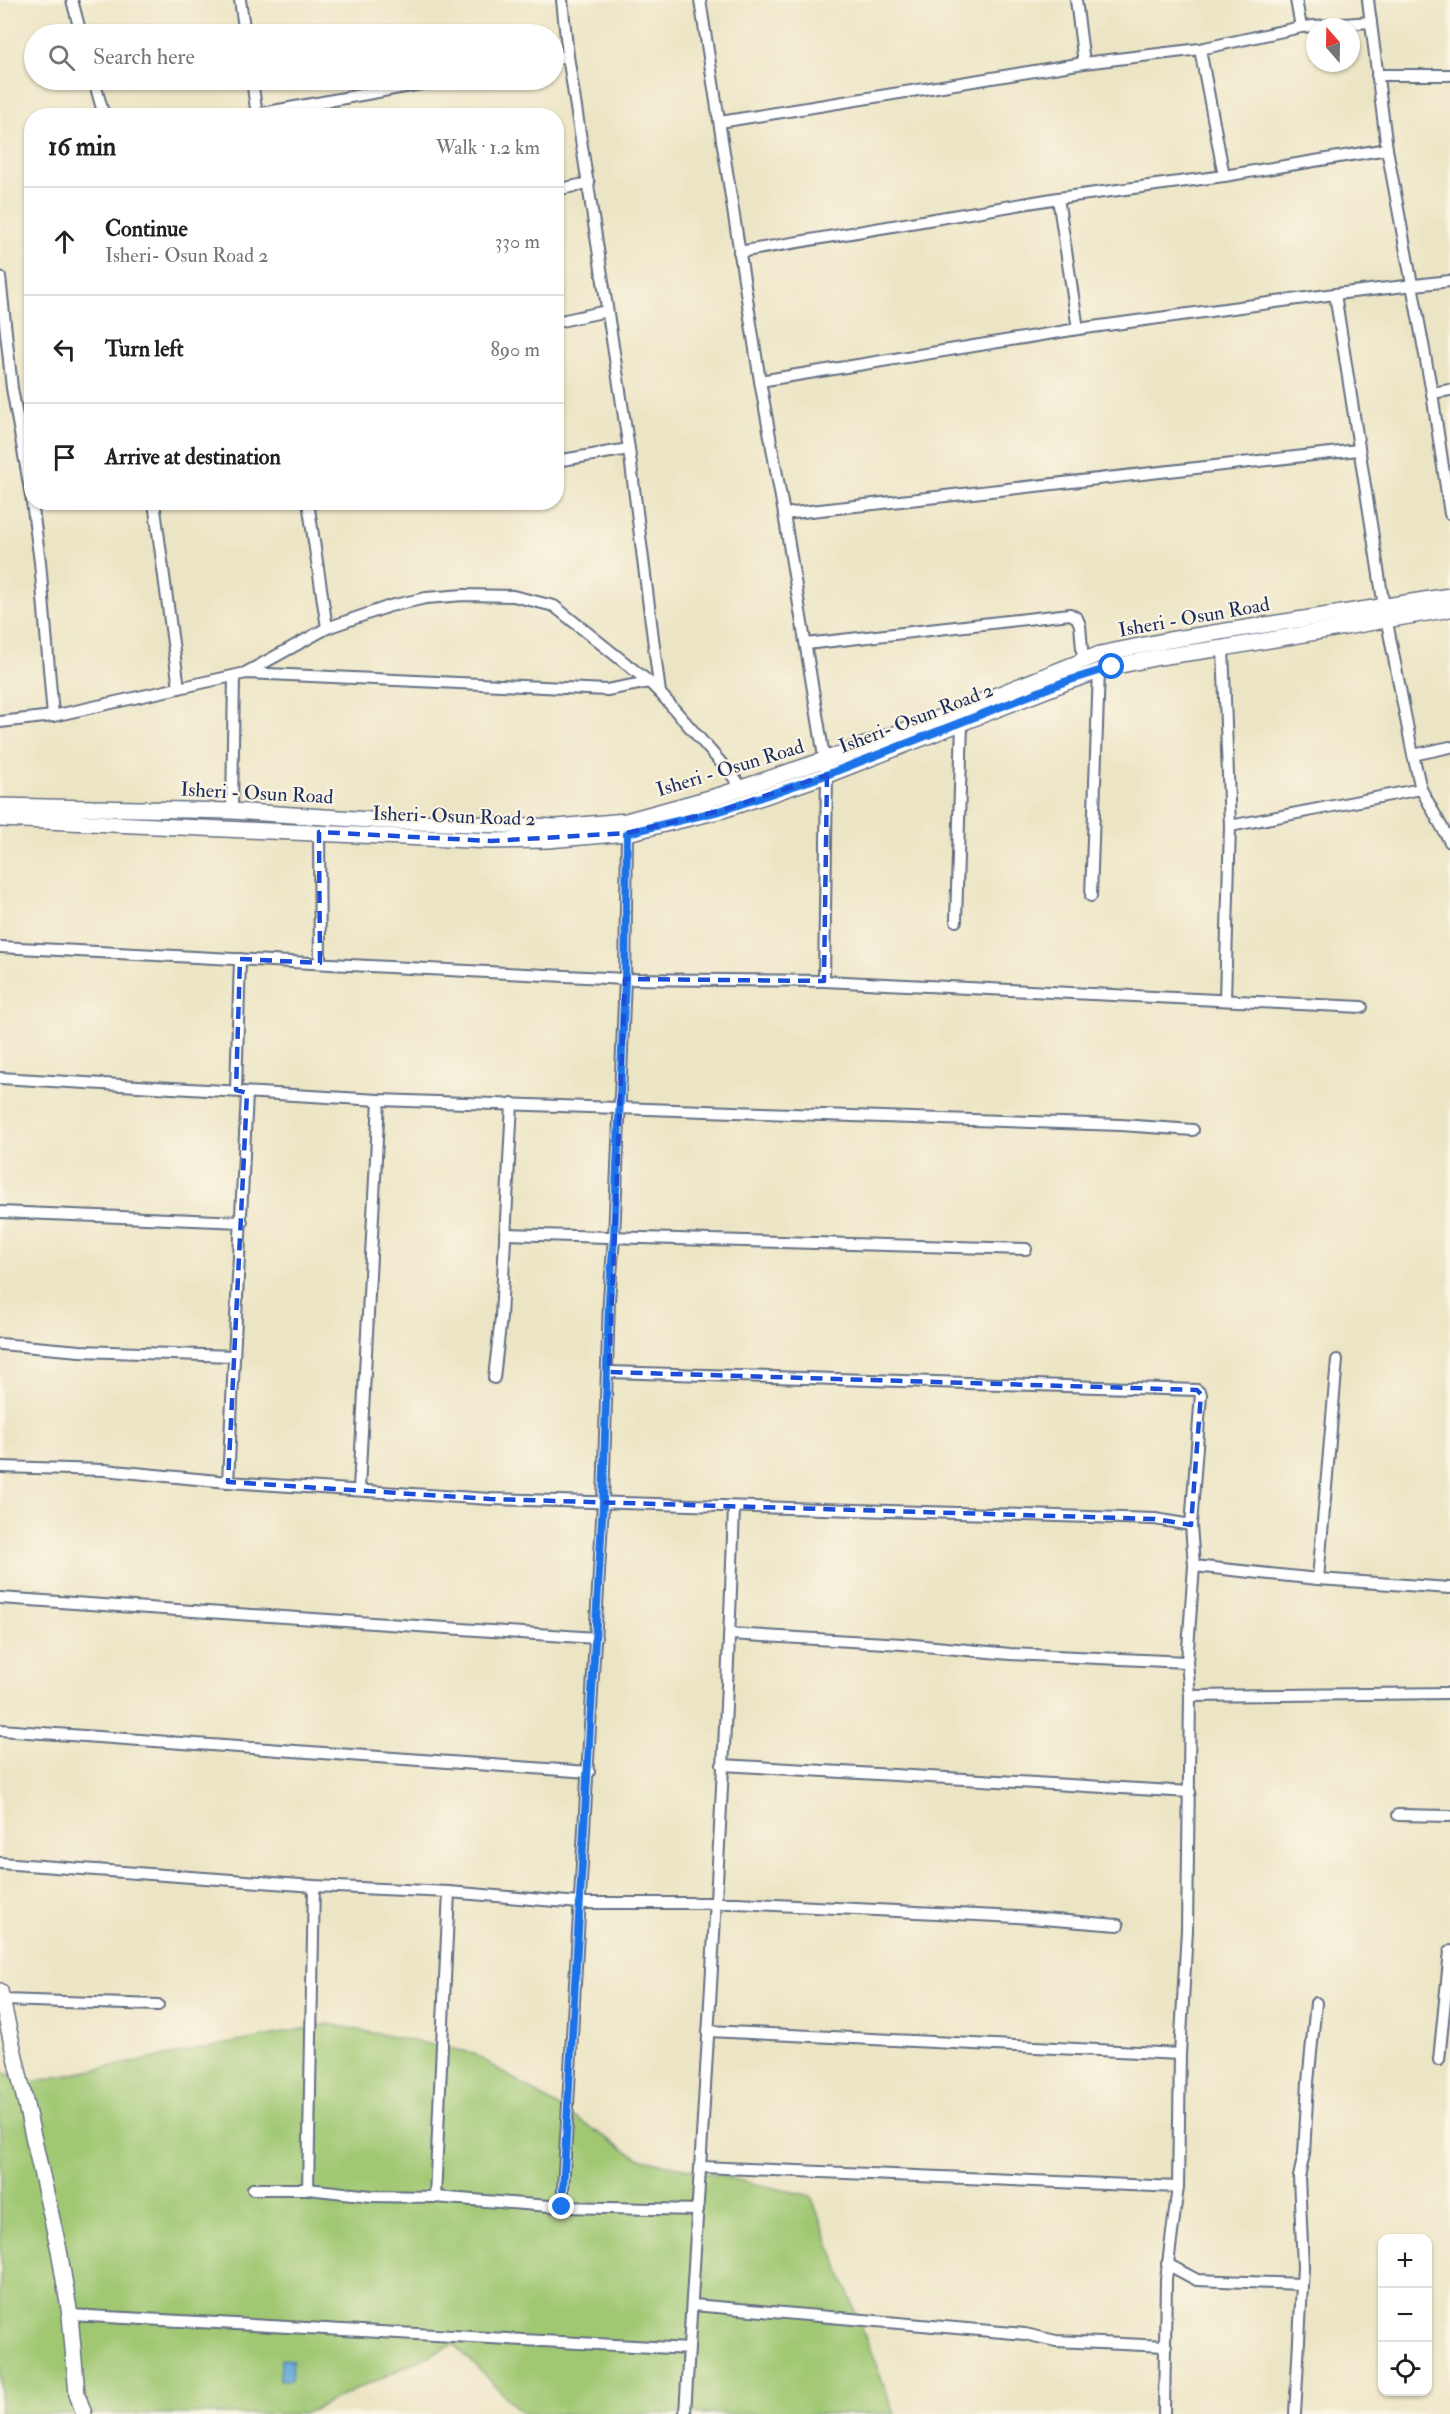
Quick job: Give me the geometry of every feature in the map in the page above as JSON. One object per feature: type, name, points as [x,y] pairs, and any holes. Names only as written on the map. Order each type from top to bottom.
[{"type":"main road","name":"Isheri - Osun Road","points":[[0,806],[232,812],[386,821],[557,827],[626,821],[825,768],[947,715],[1100,654],[1169,640],[1385,613],[1450,596]]},
{"type":"main road","name":"Isheri- Osun Road 2","points":[[0,819],[491,841],[548,840],[627,833],[723,810],[825,768],[962,723],[1099,670],[1159,657],[1224,648],[1385,613],[1450,609]]},
{"type":"main road","points":[[1,1995],[59,2250],[70,2315],[77,2394],[84,2414]]},
{"type":"street","points":[[72,0],[78,24]]},
{"type":"street","points":[[240,0],[244,24]]},
{"type":"street","points":[[562,0],[568,56],[629,449],[660,693]]},
{"type":"street","points":[[700,0],[739,252],[825,768],[824,981]]},
{"type":"street","points":[[1076,0],[1084,63]]},
{"type":"street","points":[[1296,0],[1301,27]]},
{"type":"street","points":[[1368,0],[1388,149],[1432,393],[1450,514]]},
{"type":"street","points":[[720,122],[1084,63],[1200,49],[1301,27],[1371,22]]},
{"type":"street","points":[[1200,49],[1224,176]]},
{"type":"street","points":[[564,57],[568,56]]},
{"type":"street","points":[[1377,75],[1450,75]]},
{"type":"street","points":[[97,90],[102,108]]},
{"type":"street","points":[[253,90],[256,108]]},
{"type":"street","points":[[294,108],[390,90]]},
{"type":"street","points":[[739,252],[1058,198],[1224,176],[1388,149]]},
{"type":"street","points":[[564,188],[589,183]]},
{"type":"street","points":[[1058,198],[1078,329]]},
{"type":"street","points":[[0,277],[15,409],[24,458]]},
{"type":"street","points":[[760,381],[1078,329],[1335,294],[1450,281]]},
{"type":"street","points":[[1335,294],[1385,613],[1413,755],[1421,789],[1450,842]]},
{"type":"street","points":[[564,320],[607,312]]},
{"type":"street","points":[[1432,393],[1450,390]]},
{"type":"street","points":[[564,460],[629,449]]},
{"type":"street","points":[[784,514],[1358,450]]},
{"type":"street","points":[[33,510],[40,562],[53,716]]},
{"type":"street","points":[[155,510],[179,688]]},
{"type":"street","points":[[309,510],[327,628]]},
{"type":"street","points":[[0,722],[53,716],[240,674],[327,628],[390,606],[426,598],[464,595],[513,596],[554,606],[649,682],[743,788]]},
{"type":"street","points":[[806,644],[1070,614],[1077,618],[1080,625],[1083,661]]},
{"type":"street","points":[[1224,648],[1230,826],[1225,999]]},
{"type":"street","points":[[1091,896],[1099,670]]},
{"type":"street","points":[[240,674],[607,690],[649,682]]},
{"type":"street","points":[[232,812],[240,674]]},
{"type":"street","points":[[956,921],[962,723]]},
{"type":"street","points":[[1413,755],[1450,747]]},
{"type":"street","points":[[1230,826],[1421,789]]},
{"type":"street","points":[[319,832],[320,963]]},
{"type":"street","points":[[562,2207],[603,1503],[609,1372],[609,1299],[614,1238],[625,979],[627,833]]},
{"type":"street","points":[[0,947],[625,979],[824,981],[1362,1007]]},
{"type":"street","points":[[236,1090],[240,959]]},
{"type":"street","points":[[0,1078],[379,1100],[1121,1125],[1193,1130]]},
{"type":"street","points":[[228,1482],[248,1093]]},
{"type":"street","points":[[359,1489],[379,1100]]},
{"type":"street","points":[[494,1378],[501,1317],[512,1103]]},
{"type":"street","points":[[0,1212],[242,1222]]},
{"type":"street","points":[[505,1234],[1026,1249]]},
{"type":"street","points":[[0,1344],[80,1351],[234,1356]]},
{"type":"street","points":[[1318,1579],[1337,1360]]},
{"type":"street","points":[[609,1372],[1197,1390],[1202,1394],[1191,1526],[1194,1566],[1187,1662],[1190,1696],[1187,1929],[1180,2054],[1178,2187],[1167,2264],[1164,2414]]},
{"type":"street","points":[[0,1467],[104,1470],[228,1482],[490,1499],[1155,1519],[1191,1526]]},
{"type":"street","points":[[686,2414],[702,2167],[730,1634],[734,1507]]},
{"type":"street","points":[[1194,1566],[1318,1579],[1450,1588]]},
{"type":"street","points":[[0,1598],[596,1638]]},
{"type":"street","points":[[730,1634],[903,1644],[1010,1654],[1187,1662]]},
{"type":"street","points":[[1190,1696],[1450,1693]]},
{"type":"street","points":[[0,1730],[589,1772]]},
{"type":"street","points":[[722,1765],[1190,1792]]},
{"type":"street","points":[[1398,1815],[1450,1816]]},
{"type":"street","points":[[0,1863],[314,1886],[449,1892],[579,1903],[737,1903],[994,1915],[1118,1925]]},
{"type":"street","points":[[308,2189],[314,1886]]},
{"type":"street","points":[[435,2197],[449,1892]]},
{"type":"street","points":[[1439,2060],[1450,1951]]},
{"type":"street","points":[[1,1995],[158,2005]]},
{"type":"street","points":[[1295,2414],[1303,2250],[1299,2177],[1304,2154],[1316,2003]]},
{"type":"street","points":[[708,2031],[1180,2054]]},
{"type":"street","points":[[702,2167],[1178,2187]]},
{"type":"street","points":[[253,2189],[308,2189],[371,2196],[435,2197],[562,2207],[698,2210]]},
{"type":"street","points":[[1167,2264],[1197,2280],[1301,2284]]},
{"type":"street","points":[[693,2305],[1025,2334],[1056,2341],[1166,2346]]},
{"type":"street","points":[[70,2315],[689,2349]]},
{"type":"highlighted area","points":[[827,775],[824,981],[625,979],[609,1372],[1197,1390],[1201,1394],[1191,1525],[1155,1519],[490,1499],[228,1482],[247,1093],[236,1090],[240,959],[320,963],[319,832],[491,841],[627,833],[723,810]]},
{"type":"green space","points":[[329,2024],[473,2053],[638,2158],[811,2196],[895,2414],[523,2414],[454,2344],[304,2414],[0,2414],[0,2071],[32,2082]]},
{"type":"water","points":[[281,2359],[293,2360],[291,2380],[280,2380]]},
{"type":"route","points":[[562,2207],[603,1503],[609,1372],[609,1299],[614,1238],[625,979],[627,833],[723,810],[826,775],[1064,682],[1112,667]]}]
